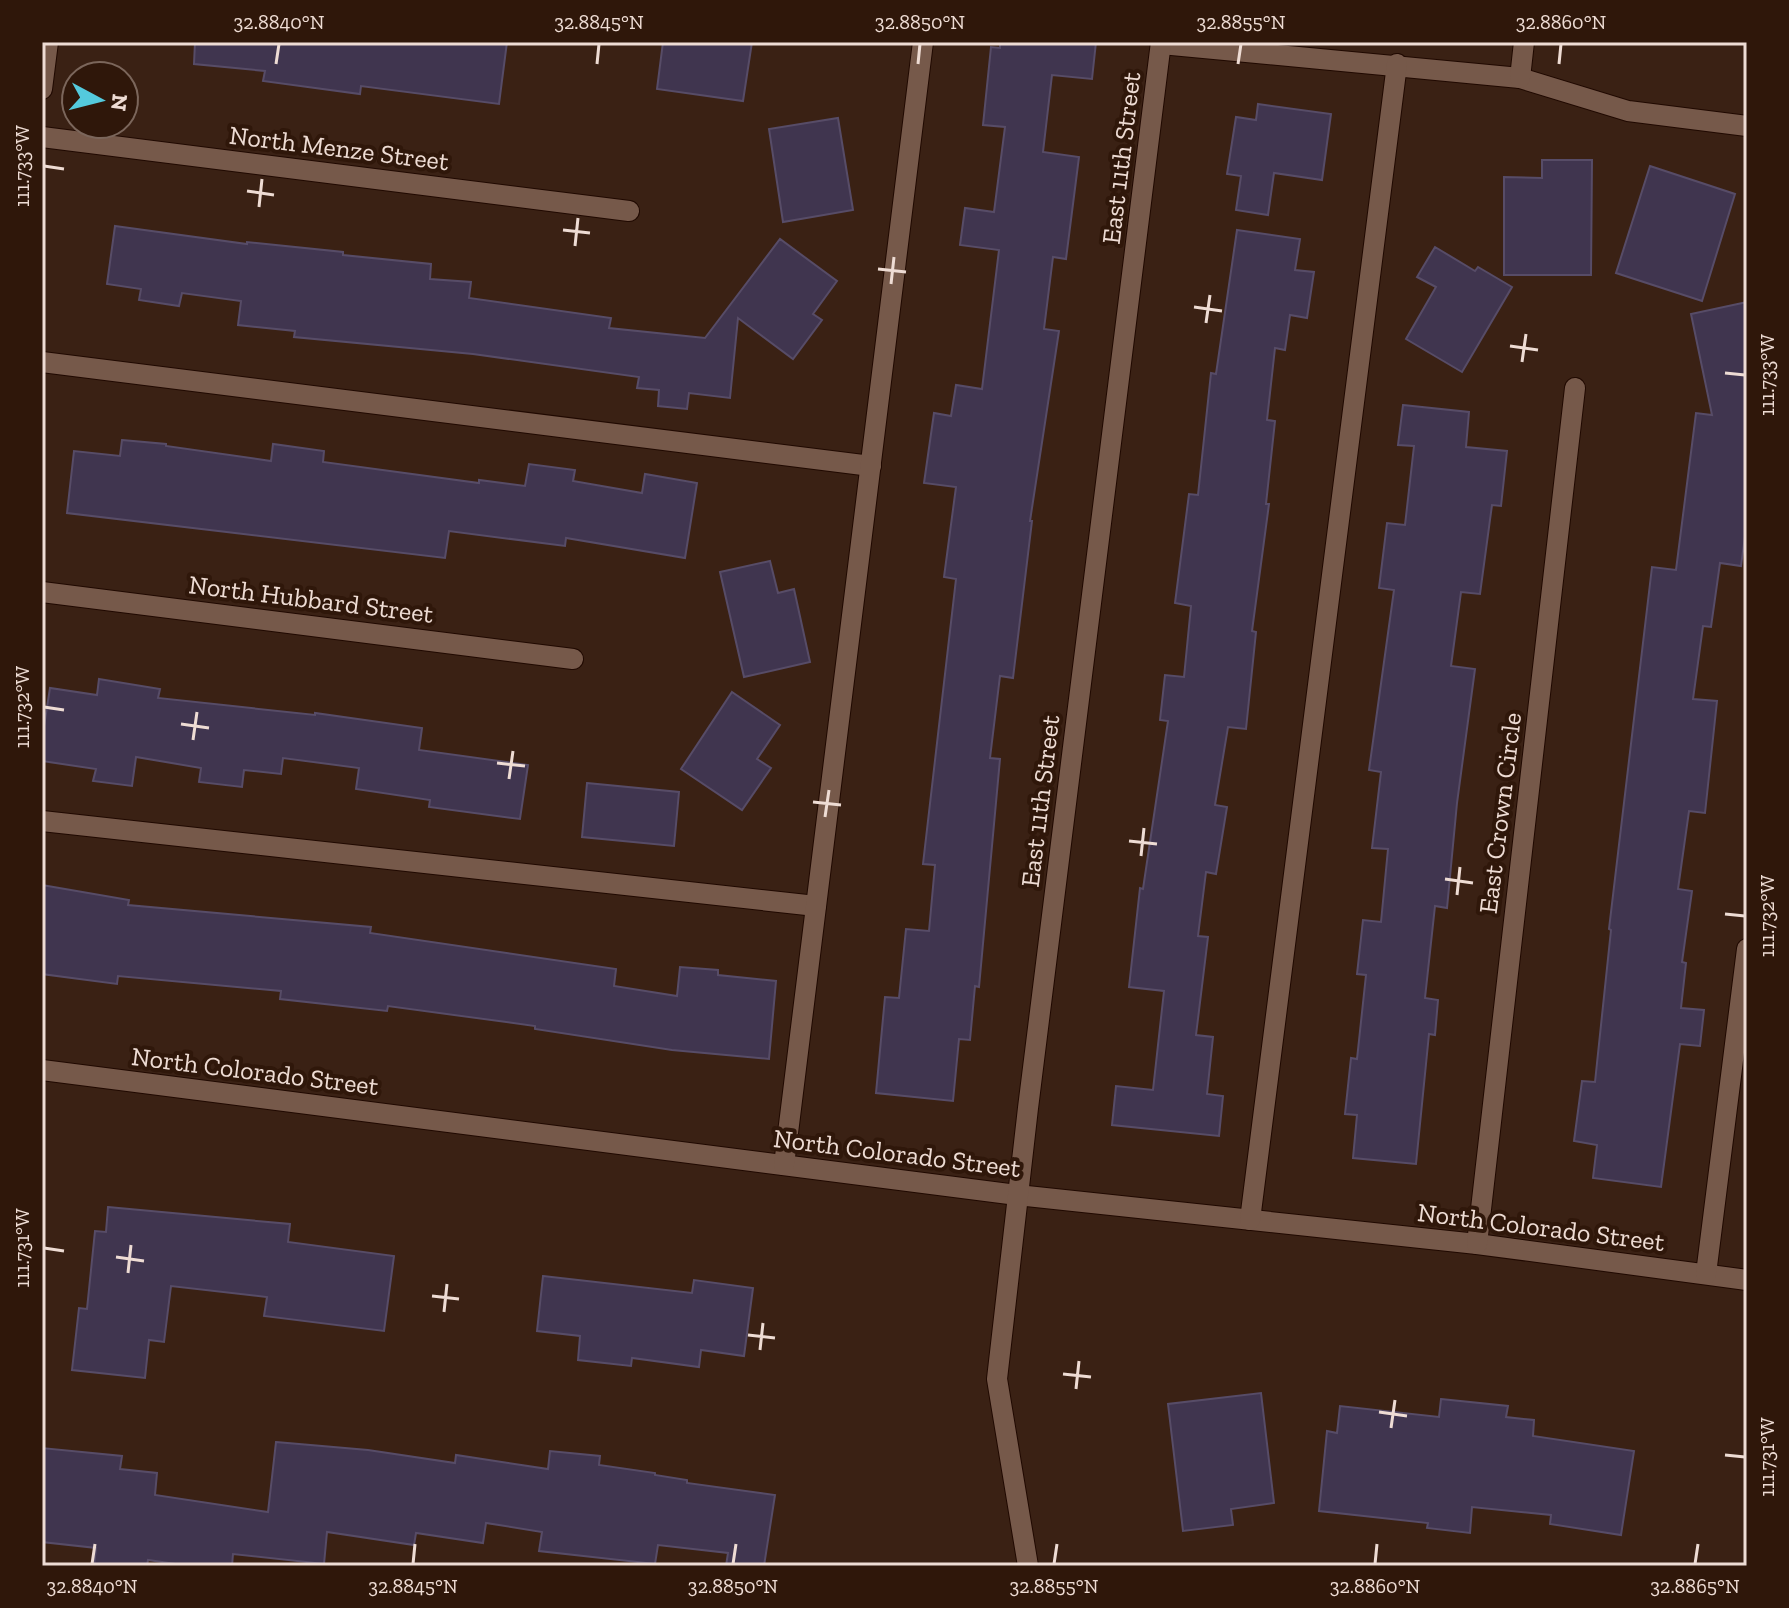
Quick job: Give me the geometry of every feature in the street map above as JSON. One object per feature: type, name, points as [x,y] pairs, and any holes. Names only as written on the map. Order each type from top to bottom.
[{"type":"street","points":[[42,89],[48,42]]},
{"type":"street","points":[[784,1165],[923,42]]},
{"type":"street","points":[[1520,78],[1524,42]]},
{"type":"street","points":[[1161,43],[1520,78],[1628,111],[1747,126]]},
{"type":"street","name":"East 11th Street","points":[[1028,1566],[997,1379],[1017,1195],[1161,43]]},
{"type":"street","points":[[1250,1220],[1397,64]]},
{"type":"street","name":"North Menze Street","points":[[42,137],[629,211]]},
{"type":"street","points":[[42,362],[871,466]]},
{"type":"street","name":"East Crown Circle","points":[[1477,1244],[1575,388]]},
{"type":"street","name":"North Hubbard Street","points":[[42,592],[573,659]]},
{"type":"street","points":[[42,821],[816,906]]},
{"type":"street","points":[[1706,1274],[1747,949]]},
{"type":"street","name":"North Colorado Street","points":[[42,1070],[1017,1195],[1477,1244],[1747,1280]]},
{"type":"building","points":[[195,42],[507,42],[499,104],[361,86],[360,94],[263,81],[265,71],[194,64]]},
{"type":"building","points":[[663,42],[752,42],[743,101],[657,89]]},
{"type":"building","points":[[1000,42],[1096,42],[1092,79],[1052,75],[1043,152],[1079,157],[1066,259],[1053,257],[1044,329],[1059,331],[1030,521],[1013,678],[1000,676],[990,758],[1000,759],[979,987],[975,986],[970,1040],[959,1039],[953,1101],[876,1093],[885,997],[899,998],[906,929],[929,931],[935,865],[923,864],[956,579],[944,577],[956,487],[924,483],[934,413],[951,416],[956,385],[982,389],[999,250],[960,245],[965,208],[994,212],[1005,127],[983,125],[991,47],[1000,48]]},
{"type":"building","points":[[1258,104],[1331,114],[1322,180],[1274,173],[1268,215],[1236,210],[1241,176],[1227,174],[1236,117],[1256,120]]},
{"type":"building","points":[[838,118],[853,210],[783,222],[769,129]]},
{"type":"building","points":[[1542,160],[1592,160],[1591,275],[1504,275],[1504,177],[1542,178]]},
{"type":"building","points":[[1650,166],[1735,194],[1702,301],[1616,273]]},
{"type":"building","points":[[115,226],[431,264],[430,279],[471,282],[469,298],[611,318],[609,328],[705,338],[780,239],[837,281],[813,314],[822,320],[793,359],[738,318],[730,398],[689,393],[687,409],[658,406],[659,390],[637,388],[639,377],[473,354],[294,337],[295,331],[238,325],[241,301],[182,293],[179,306],[139,300],[141,289],[107,284]]},
{"type":"building","points":[[1237,230],[1300,239],[1295,270],[1314,272],[1307,318],[1290,315],[1285,350],[1275,348],[1267,420],[1275,421],[1266,504],[1269,504],[1252,631],[1256,632],[1246,729],[1228,727],[1215,805],[1227,807],[1216,874],[1206,872],[1198,936],[1208,937],[1196,1035],[1213,1037],[1207,1094],[1223,1096],[1219,1136],[1112,1125],[1116,1086],[1153,1090],[1164,991],[1129,987],[1140,888],[1143,889],[1168,721],[1160,720],[1165,675],[1184,677],[1191,606],[1175,603],[1189,494],[1198,495],[1211,373],[1216,374]]},
{"type":"building","points":[[1435,247],[1475,271],[1478,267],[1512,287],[1462,372],[1406,339],[1436,287],[1417,277]]},
{"type":"building","points":[[1747,302],[1747,522],[1741,566],[1720,563],[1711,627],[1703,626],[1693,699],[1717,701],[1705,813],[1689,811],[1678,889],[1692,891],[1682,962],[1686,963],[1681,1008],[1704,1010],[1700,1046],[1680,1044],[1661,1187],[1593,1178],[1597,1145],[1574,1141],[1582,1081],[1595,1082],[1609,929],[1652,567],[1676,570],[1696,413],[1712,415],[1691,314]]},
{"type":"building","points":[[1403,405],[1469,412],[1466,447],[1507,451],[1501,506],[1492,505],[1480,594],[1461,592],[1451,666],[1475,669],[1447,908],[1435,906],[1425,998],[1438,1000],[1435,1035],[1429,1034],[1416,1164],[1353,1158],[1357,1115],[1345,1114],[1351,1058],[1357,1059],[1366,975],[1357,974],[1363,920],[1381,922],[1388,849],[1372,848],[1381,772],[1369,770],[1394,590],[1379,588],[1387,523],[1405,525],[1414,446],[1398,445]]},
{"type":"building","points":[[122,440],[271,461],[273,444],[324,451],[323,462],[479,483],[479,480],[525,486],[529,464],[575,470],[573,481],[642,493],[645,474],[697,483],[685,558],[566,538],[565,546],[449,531],[445,558],[67,513],[74,451],[120,456]]},
{"type":"building","points":[[770,561],[778,593],[794,589],[810,662],[744,677],[720,572]]},
{"type":"building","points":[[99,679],[160,689],[158,698],[315,713],[422,728],[419,750],[528,765],[520,819],[429,807],[430,800],[356,789],[359,768],[283,758],[281,774],[244,770],[242,787],[199,782],[201,768],[136,757],[132,786],[93,781],[96,769],[42,761],[50,688],[97,695]]},
{"type":"building","points":[[732,692],[780,725],[757,759],[771,768],[742,810],[681,769]]},
{"type":"building","points":[[587,783],[679,792],[674,846],[582,837]]},
{"type":"building","points":[[42,885],[129,900],[128,905],[371,927],[370,933],[616,969],[614,986],[677,996],[680,967],[718,970],[718,975],[776,981],[769,1059],[672,1050],[535,1029],[535,1026],[388,1006],[387,1011],[280,999],[281,991],[118,976],[117,984],[42,974]]},
{"type":"building","points":[[108,1207],[290,1224],[288,1242],[394,1256],[384,1331],[264,1316],[267,1297],[171,1286],[164,1342],[149,1340],[145,1378],[72,1370],[79,1308],[87,1309],[95,1231],[106,1232]]},
{"type":"building","points":[[543,1276],[692,1293],[694,1280],[753,1288],[744,1356],[701,1350],[699,1367],[632,1358],[631,1366],[578,1360],[580,1336],[537,1331]]},
{"type":"building","points":[[1261,1393],[1274,1503],[1231,1509],[1233,1525],[1183,1531],[1168,1404]]},
{"type":"building","points":[[1441,1399],[1508,1406],[1506,1417],[1534,1420],[1533,1436],[1634,1451],[1621,1535],[1550,1524],[1551,1515],[1472,1507],[1470,1533],[1427,1528],[1428,1523],[1319,1511],[1327,1431],[1337,1433],[1340,1406],[1439,1417]]},
{"type":"building","points":[[276,1442],[368,1450],[455,1463],[456,1455],[548,1469],[550,1451],[600,1456],[599,1465],[655,1473],[687,1480],[687,1483],[775,1495],[764,1566],[726,1566],[728,1553],[658,1545],[655,1564],[539,1551],[542,1532],[486,1523],[483,1543],[416,1533],[414,1545],[327,1532],[324,1564],[233,1554],[232,1566],[189,1566],[148,1560],[147,1566],[94,1566],[96,1548],[42,1542],[42,1448],[122,1456],[120,1469],[157,1473],[155,1495],[268,1512]]}]
